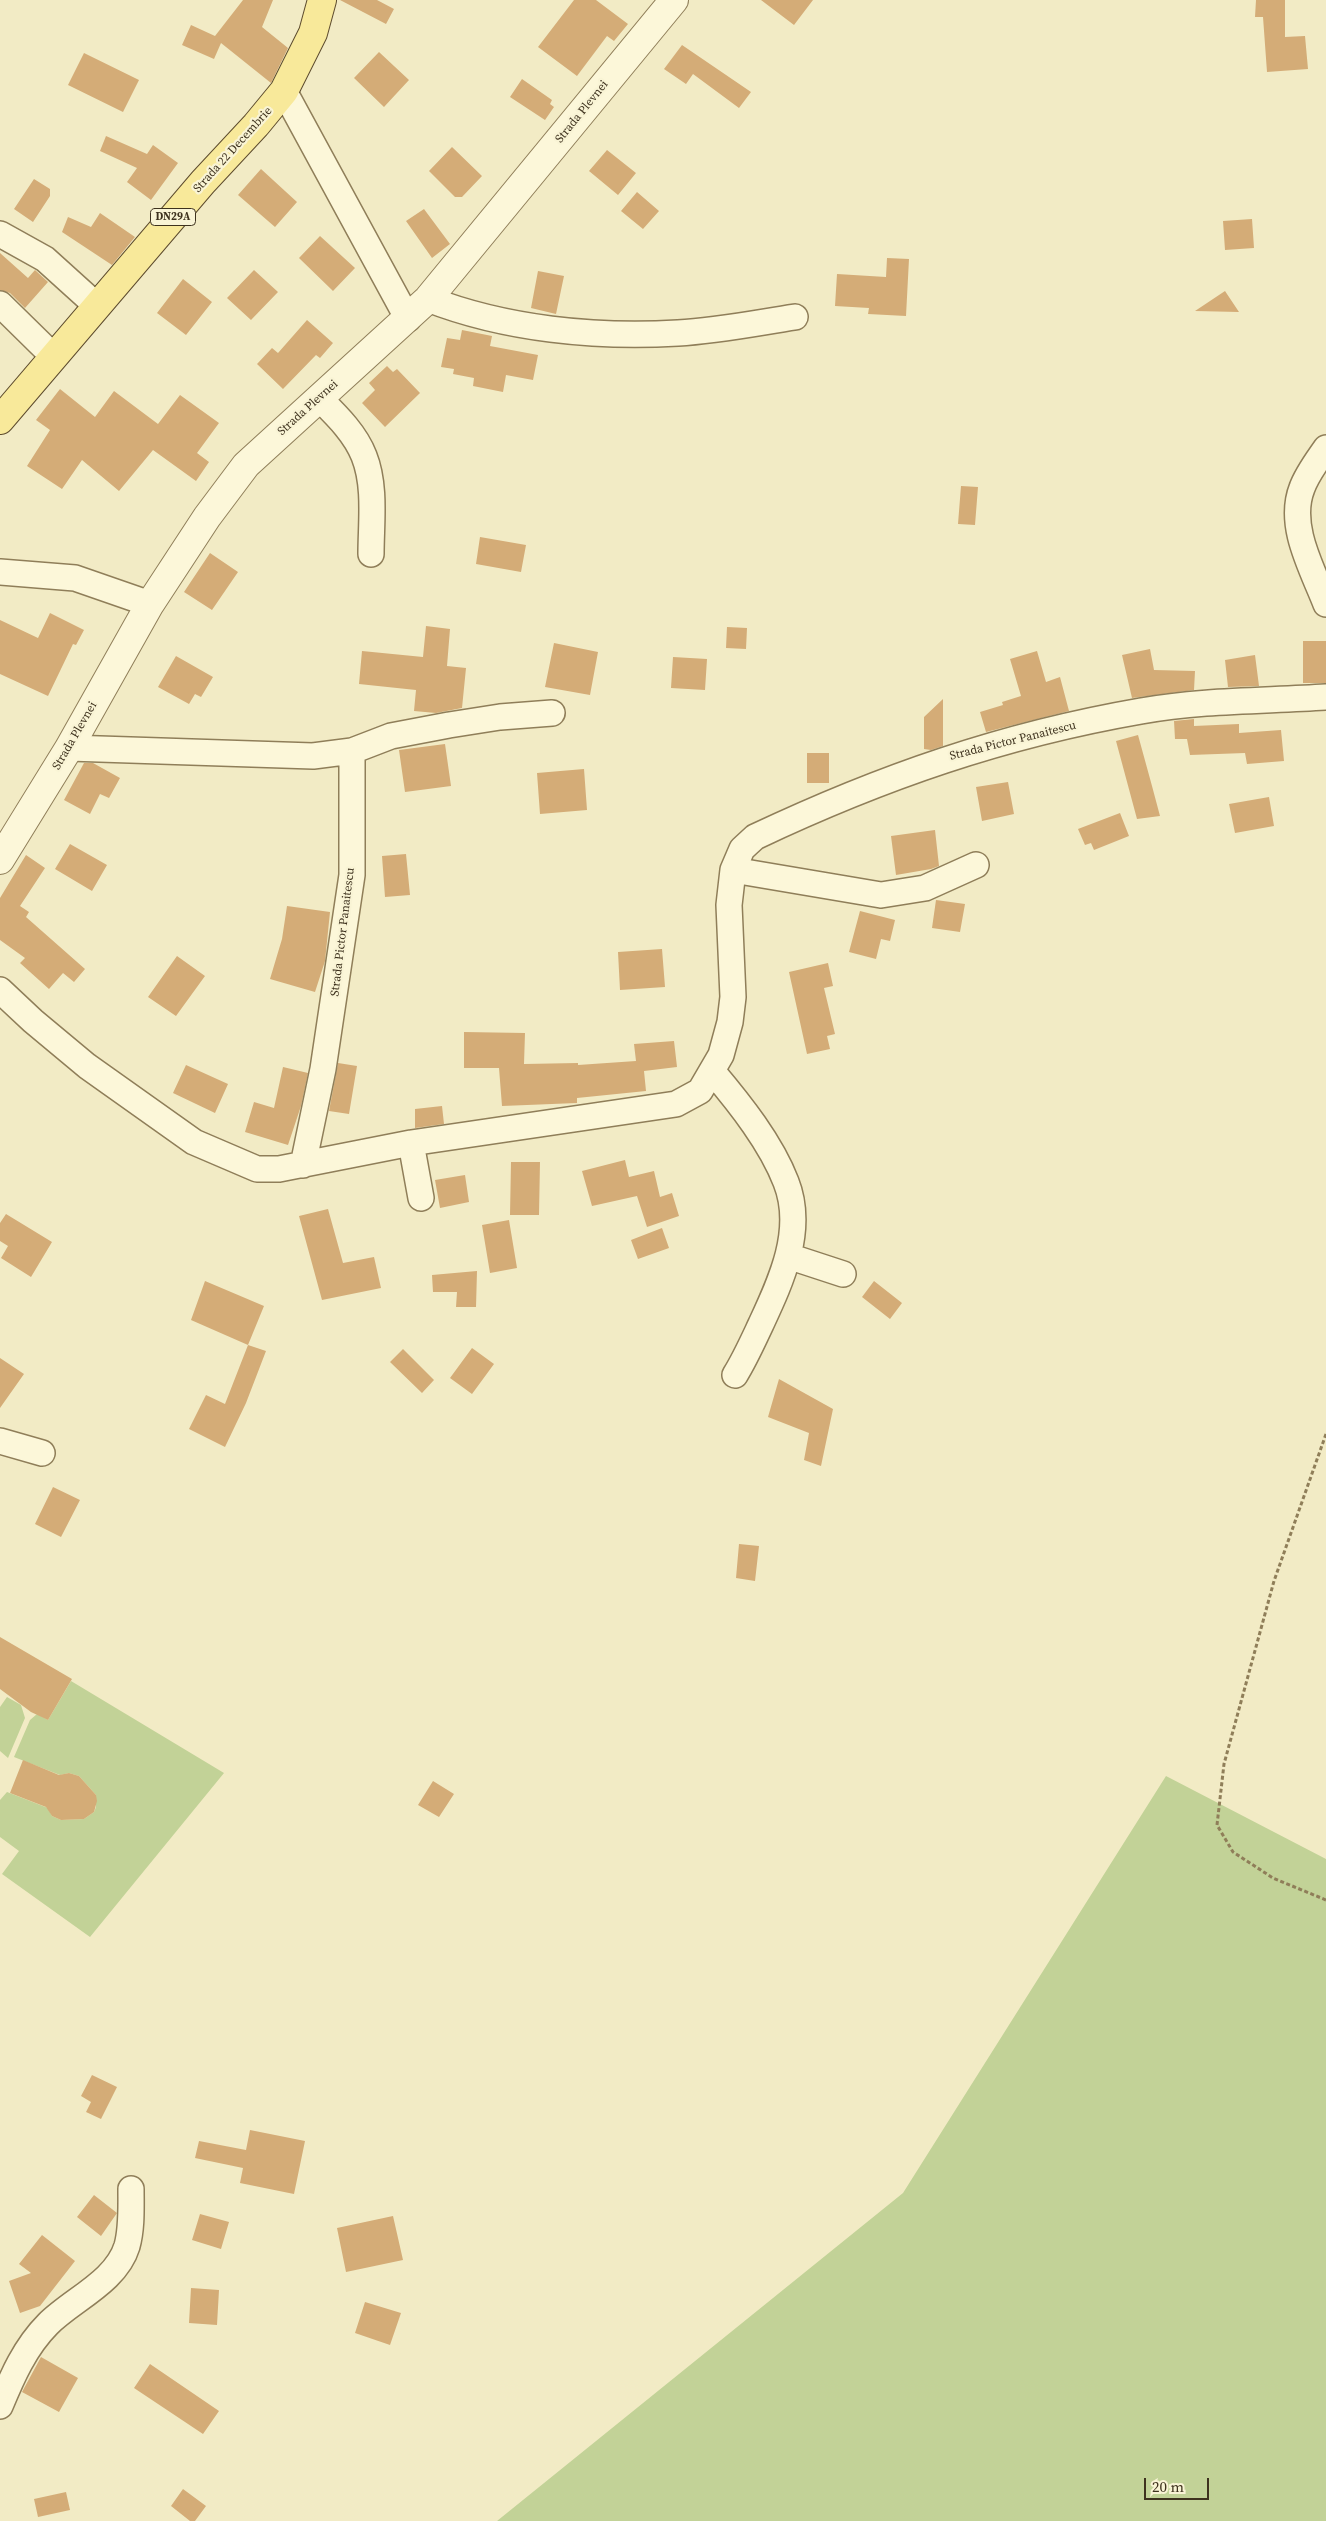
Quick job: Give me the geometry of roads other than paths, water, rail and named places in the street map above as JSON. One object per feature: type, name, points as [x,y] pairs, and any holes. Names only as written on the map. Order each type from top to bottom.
[{"type":"main road","name":"Strada 22 Decembrie","points":[[0,420],[53,356],[284,91],[313,33],[322,0]]},
{"type":"street","name":"Strada Plevnei","points":[[0,860],[68,748],[150,604],[207,517],[246,465],[428,299],[674,0]]},
{"type":"street","points":[[284,91],[408,319]]},
{"type":"street","points":[[0,234],[45,259],[97,306]]},
{"type":"street","points":[[428,299],[463,312],[572,331],[678,333],[795,317]]},
{"type":"street","points":[[0,304],[53,356]]},
{"type":"street","points":[[319,398],[352,434],[365,457],[371,486],[371,554]]},
{"type":"street","points":[[1326,448],[1301,489],[1298,527],[1326,604]]},
{"type":"street","points":[[0,572],[76,578],[150,604]]},
{"type":"street","name":"Strada Pictor Panaitescu","points":[[0,990],[33,1021],[102,1076],[194,1142],[232,1160],[257,1169],[279,1169],[411,1143],[676,1104],[700,1092],[713,1072],[723,1047],[730,1022],[732,996],[729,905],[733,870],[742,849],[755,837],[872,786],[941,760],[1009,739],[1143,710],[1214,702],[1326,697]]},
{"type":"street","points":[[68,748],[313,756],[352,751],[401,734],[500,717],[552,713]]},
{"type":"street","name":"Strada Pictor Panaitescu","points":[[303,1165],[323,1069],[352,875],[352,751]]},
{"type":"street","points":[[733,870],[881,895],[926,888],[976,865]]},
{"type":"street","points":[[713,1072],[736,1099],[787,1183],[794,1223],[788,1256],[777,1289],[735,1375]]},
{"type":"street","points":[[411,1143],[421,1198]]},
{"type":"street","points":[[788,1256],[843,1274]]},
{"type":"street","points":[[0,1442],[42,1453]]},
{"type":"street","points":[[0,2406],[15,2369],[49,2324],[94,2288],[119,2264],[126,2247],[130,2226],[132,2189]]}]
